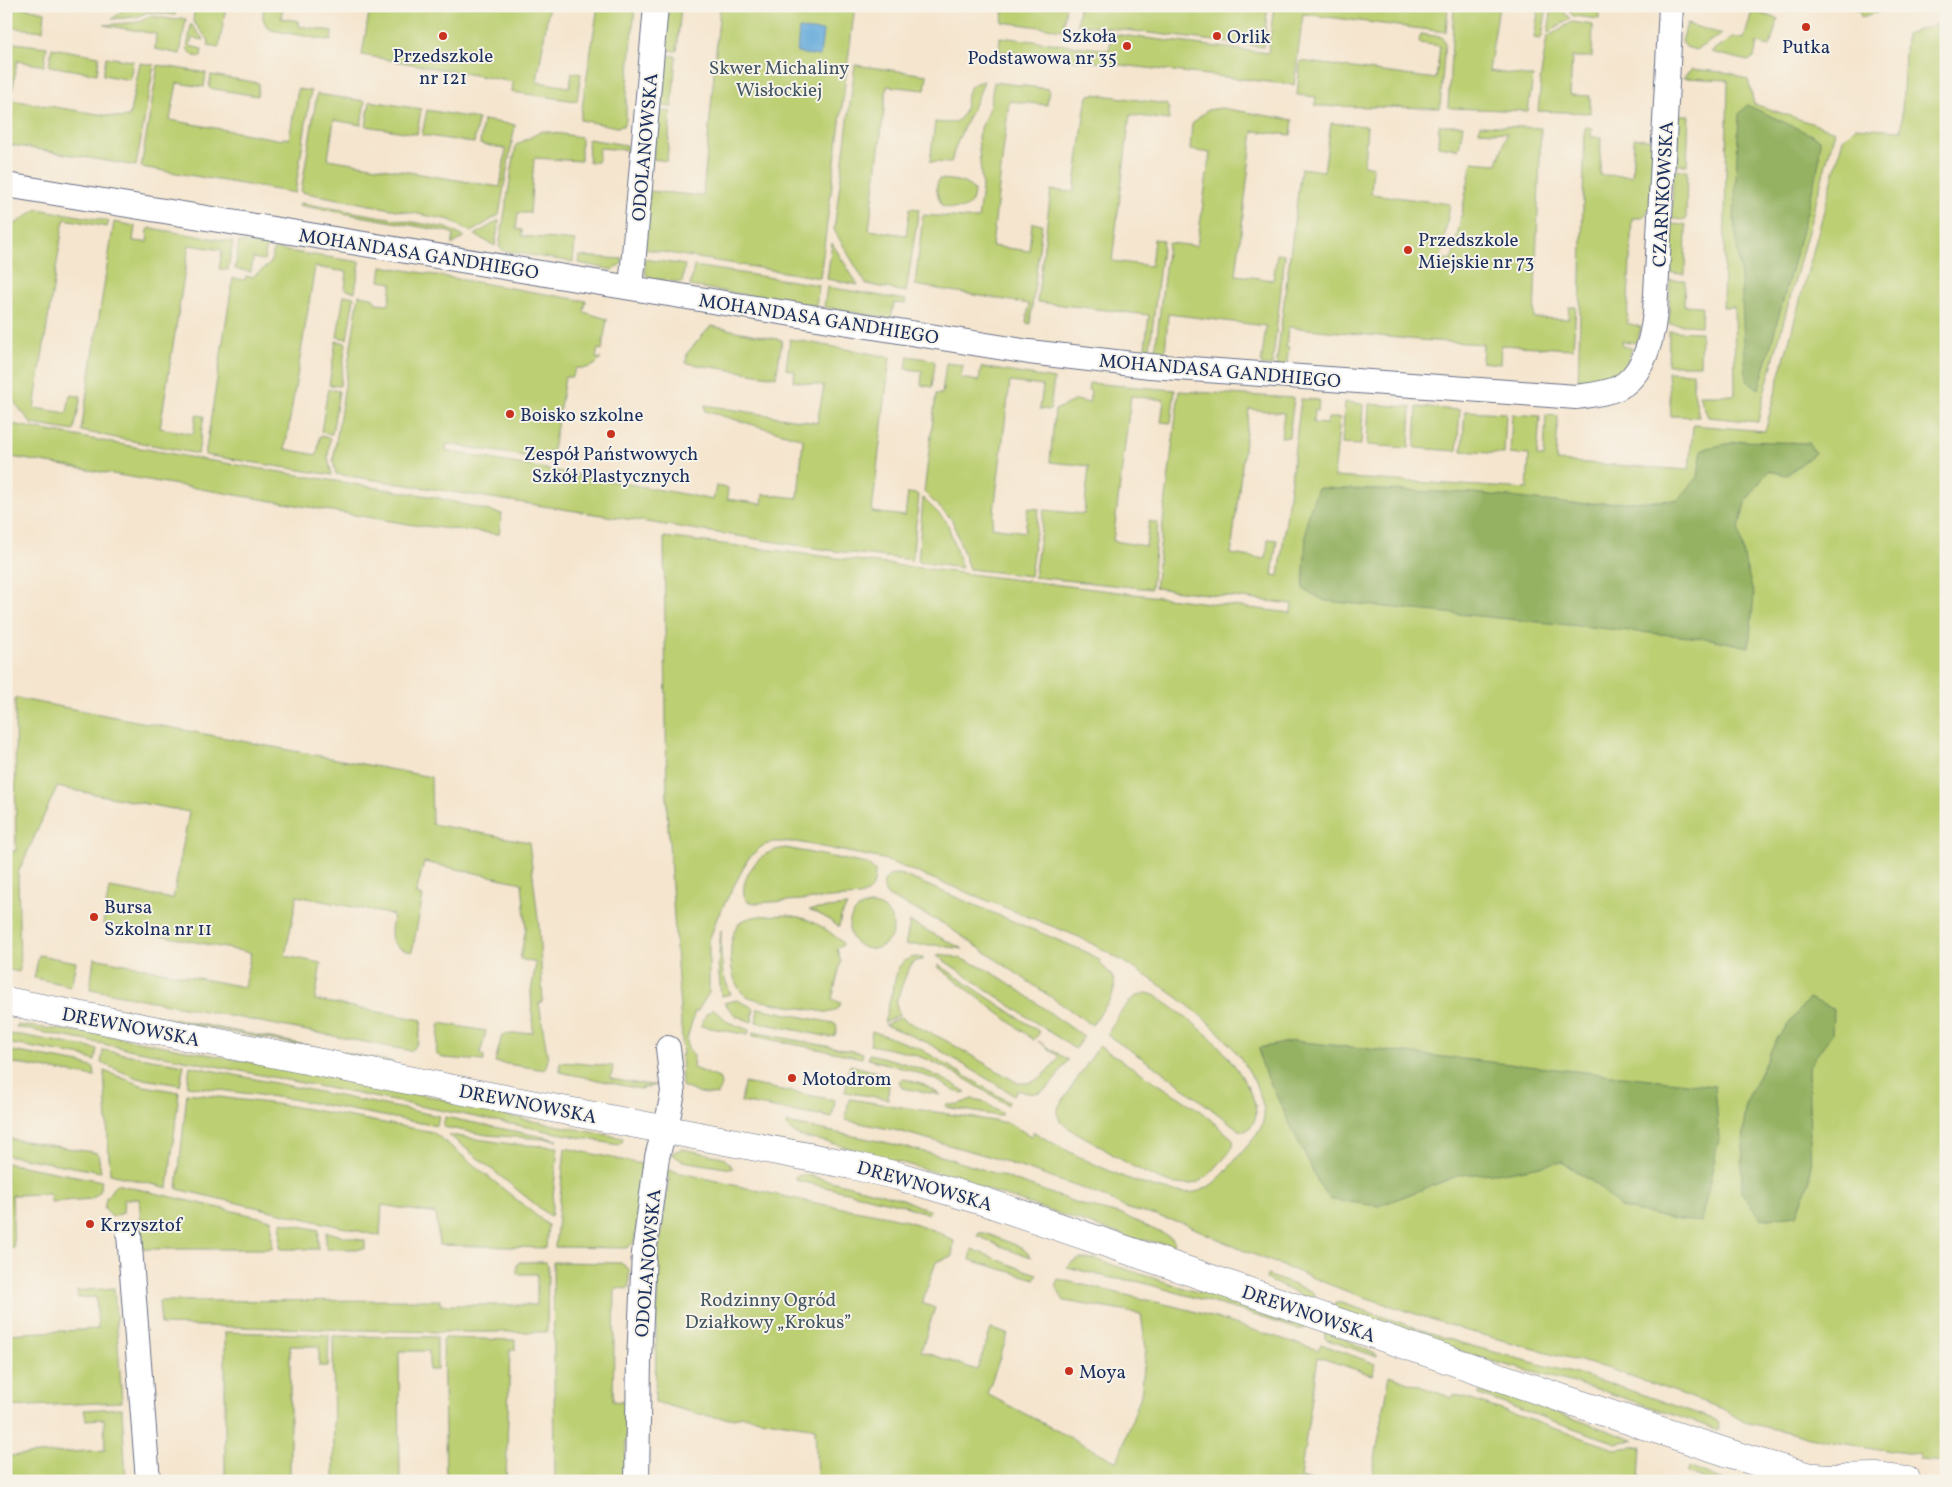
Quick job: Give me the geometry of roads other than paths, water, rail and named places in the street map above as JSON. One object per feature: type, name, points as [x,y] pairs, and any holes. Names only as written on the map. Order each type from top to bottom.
[{"type":"main road","name":"DREWNOWSKA","points":[[6,1001],[484,1095],[665,1128],[898,1176],[986,1202],[1783,1475],[1818,1480],[1876,1477],[1907,1481]]},
{"type":"street","name":"ODOLANOWSKA","points":[[631,288],[656,6]]},
{"type":"street","name":"CZARNKOWSKA","points":[[1632,376],[1642,362],[1649,346],[1655,313],[1671,6]]},
{"type":"street","name":"MOHANDASA GANDHIEGO","points":[[6,185],[1029,352],[1150,366],[1554,397],[1598,394],[1619,387],[1632,376]]},
{"type":"street","name":"ODOLANOWSKA","points":[[637,1481],[639,1360],[644,1253],[657,1157],[673,1092],[668,1048]]},
{"type":"street","points":[[129,1234],[148,1481]]},
{"type":"water","points":[[799,29],[823,31],[820,56],[797,53]]},
{"type":"place","name":"Putka","points":[[1806,27]]},
{"type":"place","name":"Przedszkole nr 121","points":[[443,36]]},
{"type":"place","name":"Orlik","points":[[1217,36]]},
{"type":"place","name":"Szkoła Podstawowa nr 35","points":[[1127,46]]},
{"type":"place","name":"Przedszkole Miejskie nr 73","points":[[1408,250]]},
{"type":"place","name":"Boisko szkolne","points":[[510,414]]},
{"type":"place","name":"Zespół Państwowych Szkół Plastycznych","points":[[611,434]]},
{"type":"place","name":"Bursa Szkolna nr 11","points":[[94,917]]},
{"type":"place","name":"Motodrom","points":[[792,1078]]},
{"type":"place","name":"Krzysztof","points":[[90,1224]]},
{"type":"place","name":"Moya","points":[[1069,1371]]},
{"type":"park label","name":"Skwer Michaliny Wisłockiej","points":[[779,78]]},
{"type":"park label","name":"Rodzinny Ogród Działkowy „Krokus”","points":[[768,1310]]}]
